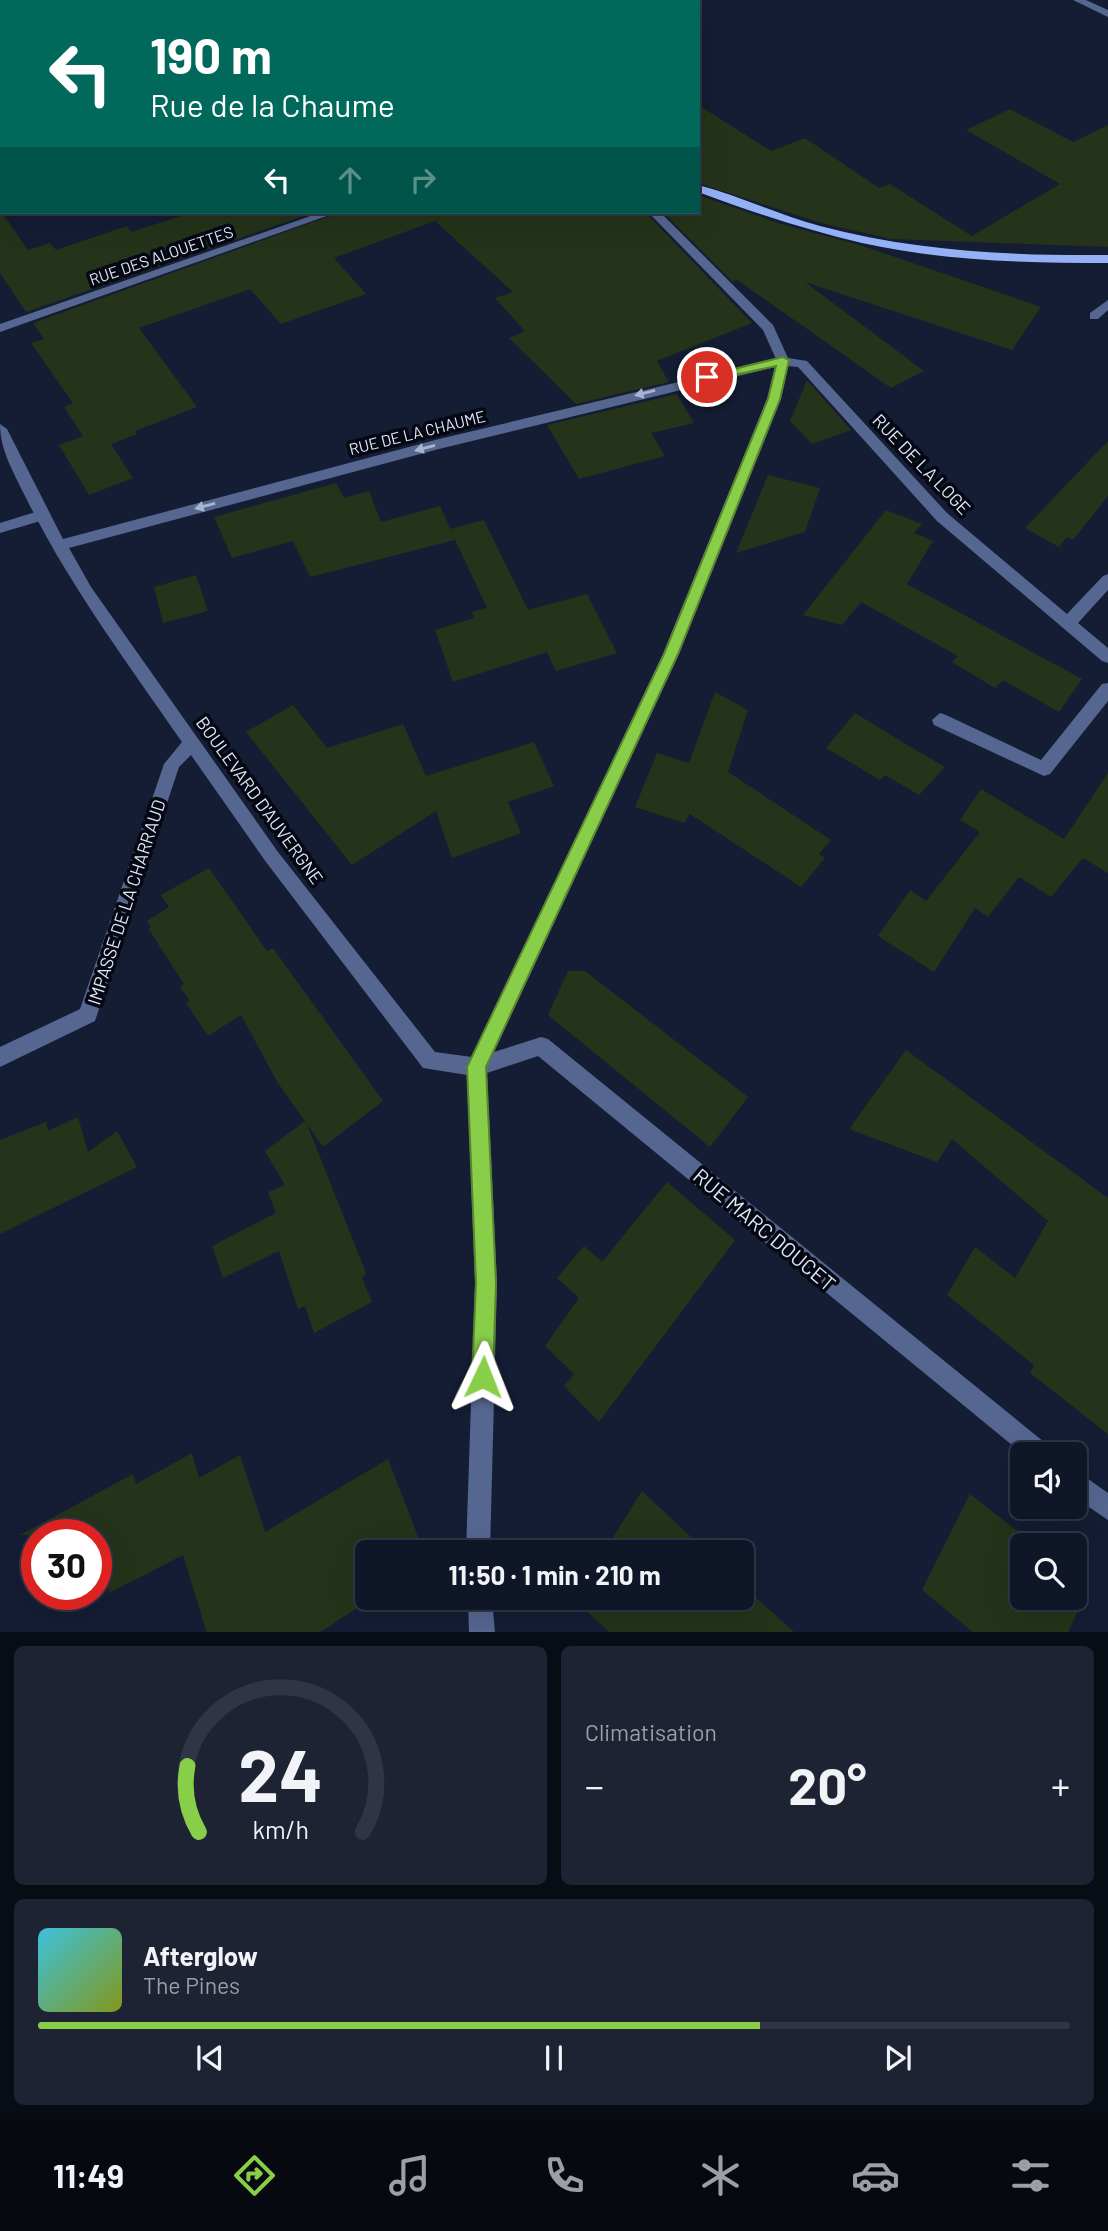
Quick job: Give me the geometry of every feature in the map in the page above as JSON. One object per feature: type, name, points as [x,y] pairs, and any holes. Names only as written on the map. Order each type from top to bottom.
[{"type":"main road","points":[[700,189],[831,233],[976,254],[1108,259]]},
{"type":"street","points":[[1078,0],[1108,13]]},
{"type":"street","name":"RUE DES ALOUETTES","points":[[0,328],[326,214]]},
{"type":"street","points":[[478,1540],[486,1283],[477,1067],[671,654],[774,399],[783,360],[769,328],[656,214]]},
{"type":"street","points":[[1094,316],[1108,304]]},
{"type":"street","name":"RUE DE LA CHAUME","points":[[62,545],[453,441],[783,360]]},
{"type":"street","name":"RUE DE LA LOGE","points":[[783,360],[802,364],[942,517],[1108,657]]},
{"type":"street","name":"BOULEVARD D'AUVERGNE","points":[[0,429],[42,515],[62,545],[86,591],[272,857],[430,1061],[477,1067]]},
{"type":"street","points":[[0,528],[42,515]]},
{"type":"street","points":[[1069,623],[1108,580]]},
{"type":"street","points":[[940,720],[1044,769],[1108,689]]},
{"type":"street","name":"IMPASSE DE LA CHARRAUD","points":[[0,1057],[89,1015],[172,764],[192,742]]},
{"type":"street","name":"RUE MARC DOUCET","points":[[477,1067],[541,1046],[1026,1442]]},
{"type":"street","points":[[1087,1491],[1108,1508]]},
{"type":"street","points":[[481,1610],[482,1632]]},
{"type":"building","points":[[700,106],[771,151],[805,138],[879,188],[890,184],[972,236],[1060,184],[966,130],[1010,109],[1073,142],[1108,125],[1108,247],[891,239],[821,223],[700,184]]},
{"type":"building","points":[[700,196],[778,223],[863,246],[1041,307],[1012,350],[805,282],[924,371],[891,388],[736,279],[733,282],[665,214],[700,214]]},
{"type":"building","points":[[0,214],[3,214],[28,250],[50,243],[56,250],[127,226],[131,232],[187,214],[309,214],[26,312],[0,273]]},
{"type":"building","points":[[335,214],[647,214],[752,323],[657,361],[669,382],[576,404],[509,338],[525,331],[495,298],[513,292],[435,221],[334,258],[366,294],[281,324],[250,289],[139,328],[197,407],[135,431],[137,434],[111,444],[133,478],[89,495],[59,445],[83,436],[64,407],[73,403],[31,343],[44,339],[33,323]]},
{"type":"building","points":[[807,380],[851,430],[812,444],[790,421]]},
{"type":"building","points":[[677,394],[694,423],[651,433],[665,456],[579,479],[547,425]]},
{"type":"building","points":[[1108,441],[1108,496],[1073,540],[1067,537],[1059,547],[1025,528]]},
{"type":"building","points":[[768,475],[820,488],[805,532],[736,553]]},
{"type":"building","points":[[336,483],[344,498],[369,491],[381,522],[440,506],[455,540],[310,577],[293,541],[232,558],[214,517]]},
{"type":"building","points":[[886,510],[922,524],[914,533],[933,541],[907,584],[1082,679],[1059,712],[1003,680],[995,688],[952,662],[958,656],[861,602],[842,625],[803,615]]},
{"type":"building","points":[[484,520],[528,610],[587,594],[617,653],[556,671],[547,652],[453,682],[435,630],[474,618],[472,612],[487,608],[450,529]]},
{"type":"building","points":[[196,575],[208,611],[163,623],[154,587]]},
{"type":"building","points":[[715,692],[748,710],[728,772],[831,840],[819,854],[825,858],[801,887],[690,814],[684,823],[635,807],[657,753],[689,763]]},
{"type":"building","points":[[293,705],[327,748],[403,724],[426,776],[534,742],[554,786],[508,802],[521,833],[452,858],[436,811],[352,865],[246,732]]},
{"type":"building","points":[[855,713],[945,767],[919,795],[885,775],[880,780],[826,748]]},
{"type":"building","points":[[1108,773],[1108,873],[1083,858],[1051,897],[1019,877],[988,917],[975,908],[934,972],[878,936],[910,890],[926,901],[980,832],[960,820],[981,789],[1064,839]]},
{"type":"building","points":[[209,868],[267,951],[273,948],[383,1101],[323,1147],[307,1124],[366,1273],[362,1278],[372,1302],[314,1333],[305,1306],[298,1309],[279,1251],[223,1278],[212,1246],[276,1213],[268,1192],[285,1185],[265,1151],[305,1121],[278,1083],[241,1015],[208,1036],[186,1003],[190,1001],[180,987],[184,984],[148,928],[151,927],[147,921],[169,907],[161,895]]},
{"type":"building","points":[[568,971],[585,971],[748,1097],[710,1147],[548,1015]]},
{"type":"building","points":[[906,1050],[1108,1198],[1108,1434],[1030,1373],[1034,1365],[947,1295],[975,1247],[1015,1278],[1048,1221],[952,1139],[937,1162],[849,1129]]},
{"type":"building","points":[[78,1117],[88,1152],[117,1131],[137,1167],[0,1234],[0,1140],[46,1122],[48,1131]]},
{"type":"building","points":[[667,1182],[735,1240],[599,1422],[564,1386],[574,1374],[545,1346],[579,1298],[557,1278],[584,1246],[602,1262]]},
{"type":"building","points":[[192,1453],[199,1478],[240,1455],[265,1532],[388,1459],[419,1540],[355,1540],[355,1609],[321,1632],[207,1632],[183,1555],[112,1591],[112,1519],[50,1519],[133,1474],[136,1484]]},
{"type":"building","points":[[642,1491],[694,1540],[611,1540]]},
{"type":"building","points":[[970,1494],[1020,1533],[1010,1533],[1010,1610],[1078,1610],[1068,1632],[973,1632],[922,1590]]},
{"type":"building","points":[[754,1596],[794,1632],[609,1632],[586,1610],[754,1610]]},
{"type":"route","points":[[483,1377],[486,1283],[477,1067],[671,654],[774,399],[783,360],[707,377]]}]
